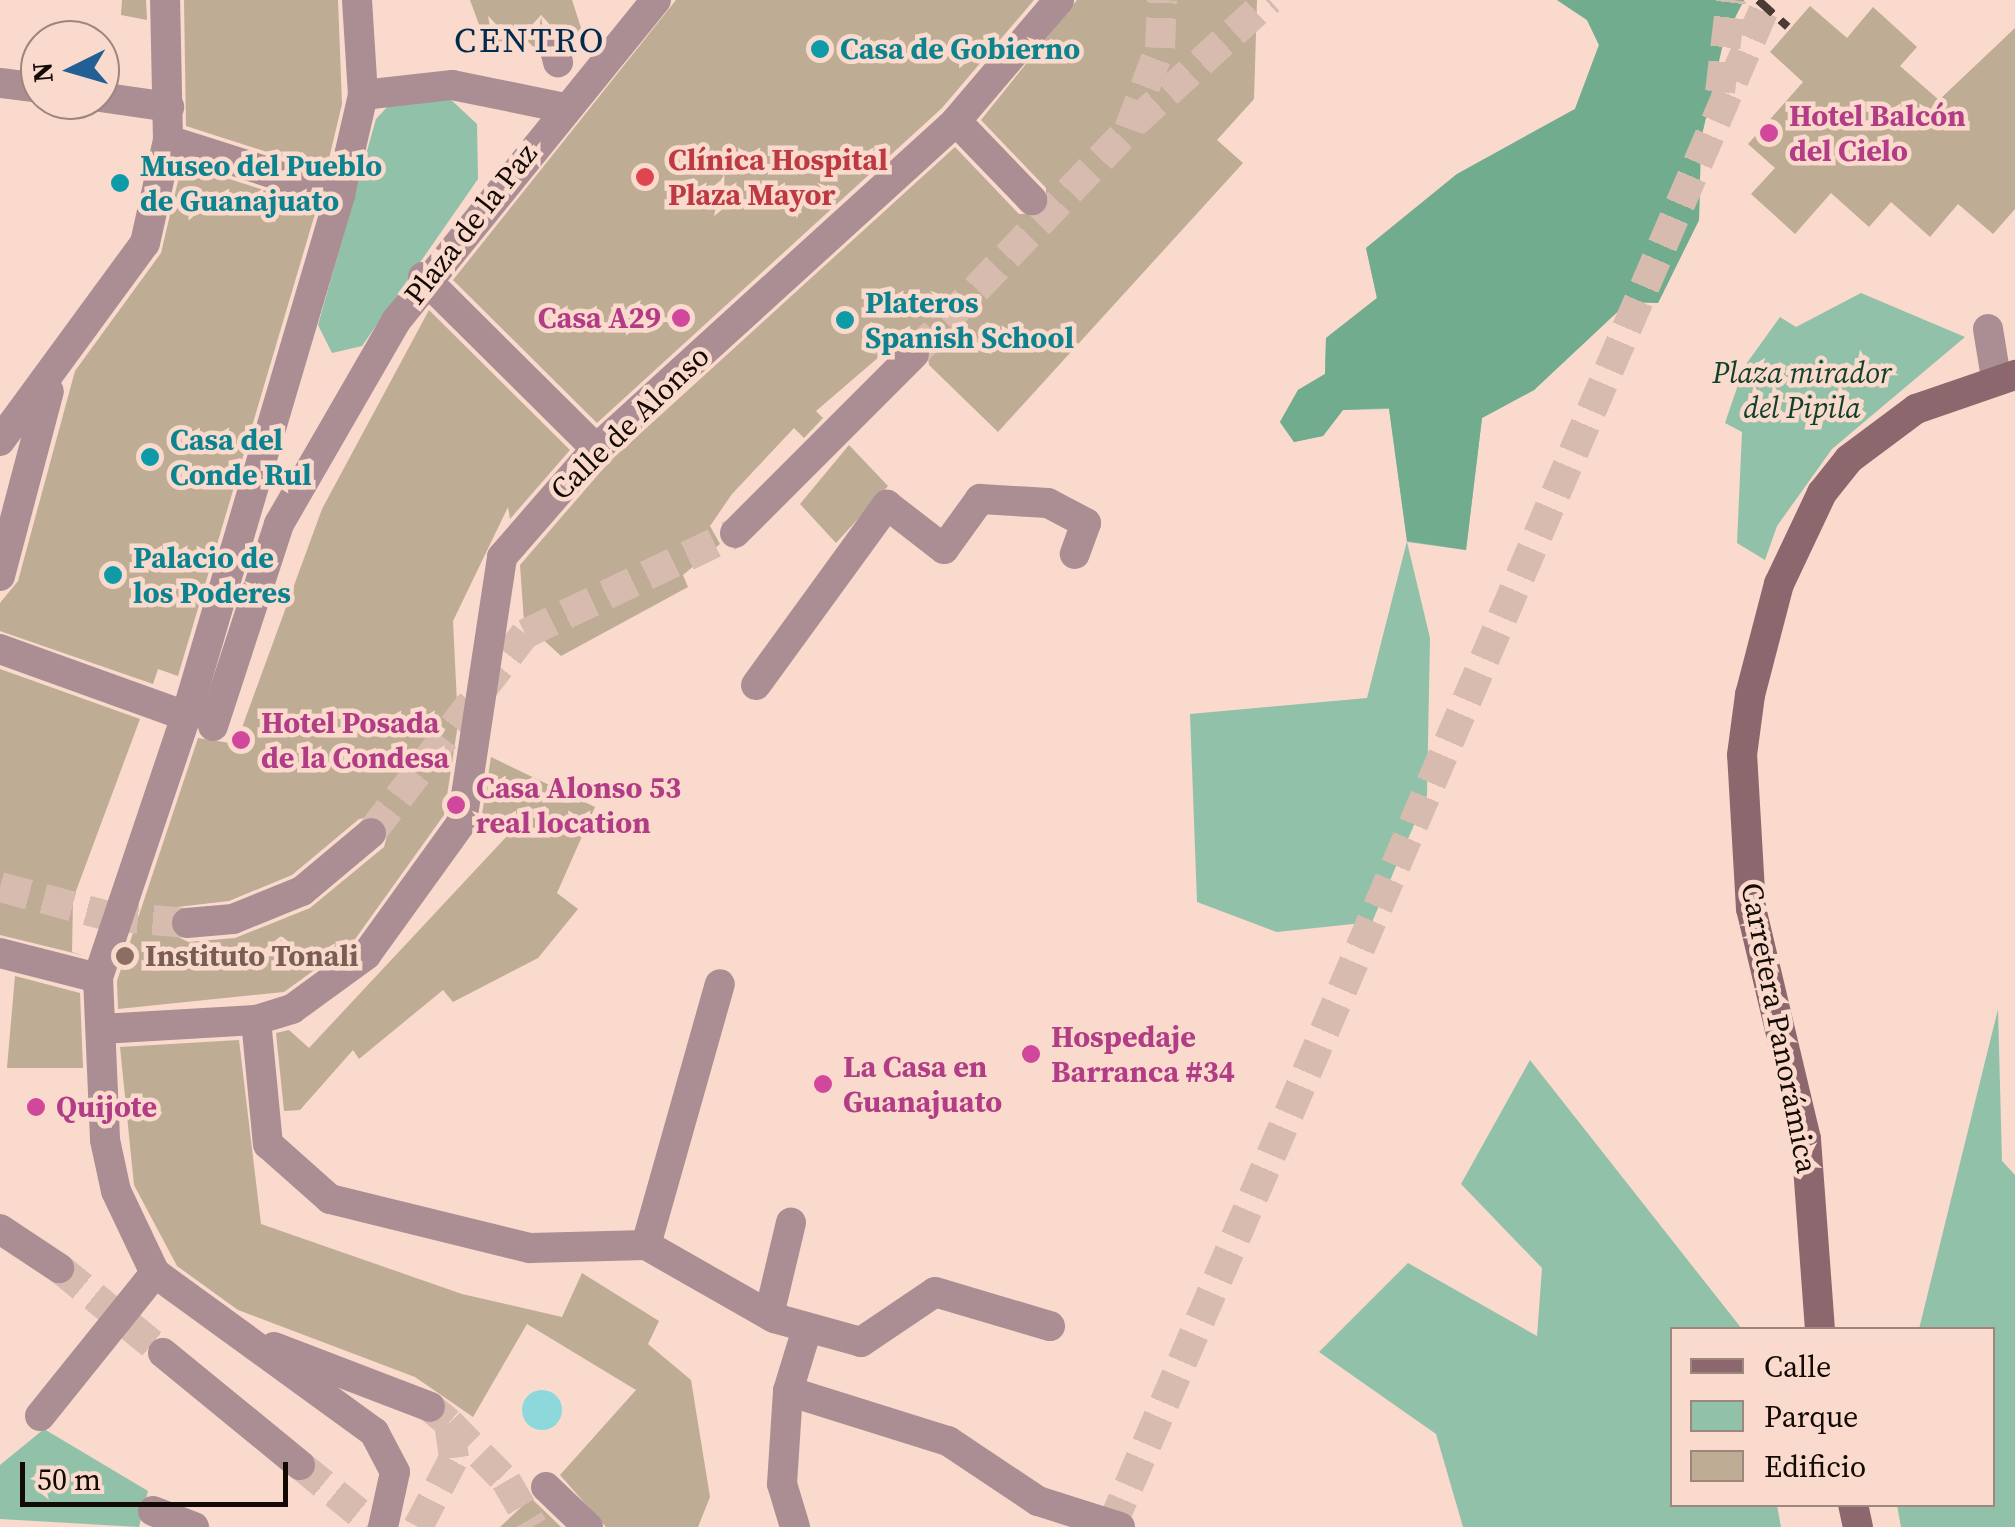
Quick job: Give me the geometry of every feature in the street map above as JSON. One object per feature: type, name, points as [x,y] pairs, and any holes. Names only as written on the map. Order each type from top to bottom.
[{"type":"street","points":[[0,441],[52,380],[145,243],[168,140],[165,0]]},
{"type":"street","points":[[357,0],[363,95],[340,195],[200,721],[98,978],[116,1191],[155,1272],[385,1446],[396,1485],[383,1527]]},
{"type":"street","name":"Plaza de la Paz","points":[[200,721],[278,524],[423,277],[656,0]]},
{"type":"street","name":"Calle de Alonso","points":[[100,1030],[256,1020],[292,1009],[366,955],[462,822],[502,557],[596,449],[956,121],[1059,0]]},
{"type":"street","points":[[363,95],[452,85],[565,108]]},
{"type":"street","points":[[120,100],[170,107]]},
{"type":"street","points":[[956,121],[1032,200]]},
{"type":"street","points":[[168,140],[340,195]]},
{"type":"street","points":[[423,277],[596,449]]},
{"type":"street","points":[[1988,329],[2006,376]]},
{"type":"street","points":[[735,534],[914,354]]},
{"type":"street","name":"Carretera Panorámica","points":[[1820,1327],[1806,1139],[1751,908],[1742,774],[1750,696],[1779,584],[1822,493],[1849,459],[1916,409],[2006,376]]},
{"type":"street","points":[[0,576],[52,380]]},
{"type":"street","points":[[756,685],[887,505],[944,549],[980,499],[1048,503],[1086,524],[1075,554]]},
{"type":"street","points":[[0,649],[200,721]]},
{"type":"street","points":[[187,923],[233,919],[302,892],[370,833]]},
{"type":"street","points":[[0,953],[98,978]]},
{"type":"street","points":[[646,1245],[720,984]]},
{"type":"street","points":[[256,1020],[268,1144],[330,1198],[530,1248],[646,1245],[768,1315],[806,1332],[861,1342],[935,1292],[1050,1326]]},
{"type":"street","points":[[768,1315],[791,1222]]},
{"type":"street","points":[[0,1229],[60,1268]]},
{"type":"street","points":[[40,1416],[155,1272]]},
{"type":"street","points":[[795,1527],[782,1484],[788,1391],[806,1332]]},
{"type":"street","points":[[242,1336],[430,1407]]},
{"type":"street","points":[[164,1353],[300,1465]]},
{"type":"street","points":[[788,1391],[948,1440],[1032,1514],[1120,1527]]},
{"type":"street","points":[[546,1488],[588,1527]]},
{"type":"street","points":[[153,1511],[194,1527]]},
{"type":"green space","points":[[1557,0],[1744,0],[1724,39],[1701,139],[1699,220],[1658,303],[1628,302],[1534,390],[1482,418],[1466,550],[1407,542],[1430,638],[1427,795],[1372,922],[1277,932],[1197,902],[1190,714],[1367,698],[1407,541],[1389,409],[1343,410],[1323,436],[1294,442],[1280,422],[1298,390],[1325,374],[1326,338],[1377,298],[1366,248],[1457,174],[1575,109],[1599,45],[1587,20]]},
{"type":"green space","points":[[1557,0],[1744,0],[1724,39],[1701,139],[1699,220],[1658,303],[1628,302],[1534,390],[1482,418],[1466,550],[1407,541],[1389,408],[1343,410],[1323,436],[1294,442],[1280,422],[1298,390],[1325,374],[1326,338],[1377,298],[1366,248],[1457,174],[1575,109],[1599,45],[1587,20]]},
{"type":"green space","points":[[448,97],[477,124],[478,179],[362,346],[332,353],[318,325],[376,119],[390,104]]},
{"type":"green space","name":"Plaza mirador del Pipila","points":[[1861,293],[1965,337],[1832,449],[1777,526],[1765,560],[1737,543],[1742,432],[1725,423],[1744,367],[1780,317],[1796,327]]},
{"type":"green space","points":[[1998,1009],[2002,1161],[2015,1175],[2015,1527],[1901,1527],[1897,1507],[1995,1507],[1995,1327],[1919,1327]]},
{"type":"green space","points":[[1530,1060],[1740,1327],[1670,1327],[1670,1507],[1777,1507],[1781,1527],[1463,1527],[1436,1434],[1319,1352],[1408,1263],[1537,1336],[1542,1268],[1461,1184]]},
{"type":"green space","points":[[44,1429],[148,1491],[139,1527],[0,1519],[0,1465]]},
{"type":"water","points":[[542,1390],[556,1396],[562,1410],[556,1424],[542,1430],[528,1424],[522,1410],[528,1396]]},
{"type":"building","points":[[122,0],[146,0],[147,20],[121,15]]},
{"type":"building","points":[[184,0],[338,0],[342,104],[326,171],[186,126]]},
{"type":"building","points":[[470,0],[572,0],[582,31],[570,35],[549,24],[535,49],[523,36],[488,49]]},
{"type":"building","points":[[676,0],[1034,0],[942,108],[597,423],[453,280]]},
{"type":"building","points":[[1077,0],[1257,0],[1254,99],[1217,140],[1243,163],[998,432],[929,365],[926,340],[901,338],[816,411],[823,418],[804,438],[794,428],[732,494],[710,526],[720,544],[683,575],[688,587],[561,656],[524,622],[520,565],[609,462],[955,147],[1019,214],[1046,213],[1046,188],[981,120]]},
{"type":"building","points":[[1810,6],[1847,38],[1873,7],[1917,47],[1900,66],[1939,100],[2015,28],[2015,209],[1993,234],[1958,204],[1930,237],[1891,202],[1869,227],[1831,193],[1795,234],[1751,194],[1775,168],[1748,144],[1803,82],[1770,52]]},
{"type":"building","points":[[182,164],[317,207],[178,676],[158,669],[153,684],[0,631],[0,603],[18,581],[75,371],[161,253]]},
{"type":"building","points":[[429,310],[570,450],[510,519],[508,507],[453,621],[458,724],[444,815],[353,942],[284,992],[118,1009],[117,981],[198,738],[236,744],[322,509]],"holes":[[[378,816],[389,829],[384,847],[310,908],[235,938],[188,942],[171,933],[177,907],[229,901],[292,875],[359,819]]]},
{"type":"building","points":[[849,445],[888,486],[836,543],[800,504]]},
{"type":"building","points":[[0,669],[140,719],[73,899],[72,952],[86,956],[0,935]]},
{"type":"building","points":[[491,757],[595,807],[557,893],[578,909],[538,958],[453,1002],[443,990],[359,1059],[353,1050],[300,1110],[284,1111],[276,1033],[289,1030],[309,1048],[508,835],[481,821]]},
{"type":"building","points":[[15,976],[80,993],[83,1068],[7,1068]]},
{"type":"building","points":[[239,1040],[261,1224],[462,1294],[562,1317],[582,1273],[659,1321],[648,1344],[691,1380],[710,1497],[698,1527],[606,1527],[560,1475],[636,1390],[527,1324],[473,1417],[415,1377],[238,1310],[177,1266],[134,1185],[120,1047]]},
{"type":"building","points":[[531,1498],[561,1527],[500,1527]]},
{"type":"tunnel","points":[[914,354],[1129,129],[1160,48],[1162,0]]},
{"type":"tunnel","points":[[1134,123],[1269,0]]},
{"type":"tunnel","points":[[1720,92],[1731,0]]},
{"type":"tunnel","points":[[1111,1527],[1768,0]]},
{"type":"tunnel","points":[[371,833],[525,634],[735,533]]},
{"type":"tunnel","points":[[0,887],[108,916],[187,923]]},
{"type":"tunnel","points":[[59,1268],[163,1353]]},
{"type":"tunnel","points":[[418,1527],[454,1458],[449,1423],[430,1407]]},
{"type":"tunnel","points":[[449,1423],[506,1481],[533,1527]]},
{"type":"tunnel","points":[[300,1465],[376,1527]]},
{"type":"railway","points":[[1758,0],[1788,27]]},
{"type":"place","name":"Casa de Gobierno","points":[[820,49]]},
{"type":"place","name":"Hotel Balcón del Cielo","points":[[1769,133]]},
{"type":"place","name":"Clínica Hospital Plaza Mayor","points":[[645,177]]},
{"type":"place","name":"Museo del Pueblo de Guanajuato","points":[[120,183]]},
{"type":"place","name":"Casa A29","points":[[681,318]]},
{"type":"place","name":"Plateros Spanish School","points":[[845,320]]},
{"type":"place","name":"Casa del Conde Rul","points":[[150,457]]},
{"type":"place","name":"Palacio de los Poderes","points":[[113,575]]},
{"type":"place","name":"Hotel Posada de la Condesa","points":[[241,740]]},
{"type":"place","name":"Casa Alonso 53 real location","points":[[456,805]]},
{"type":"place","name":"Instituto Tonali","points":[[125,956]]},
{"type":"place","name":"Hospedaje Barranca #34","points":[[1031,1054]]},
{"type":"place","name":"La Casa en Guanajuato","points":[[823,1084]]},
{"type":"place","name":"Quijote","points":[[36,1107]]},
{"type":"district","name":"CENTRO","points":[[530,40]]}]
